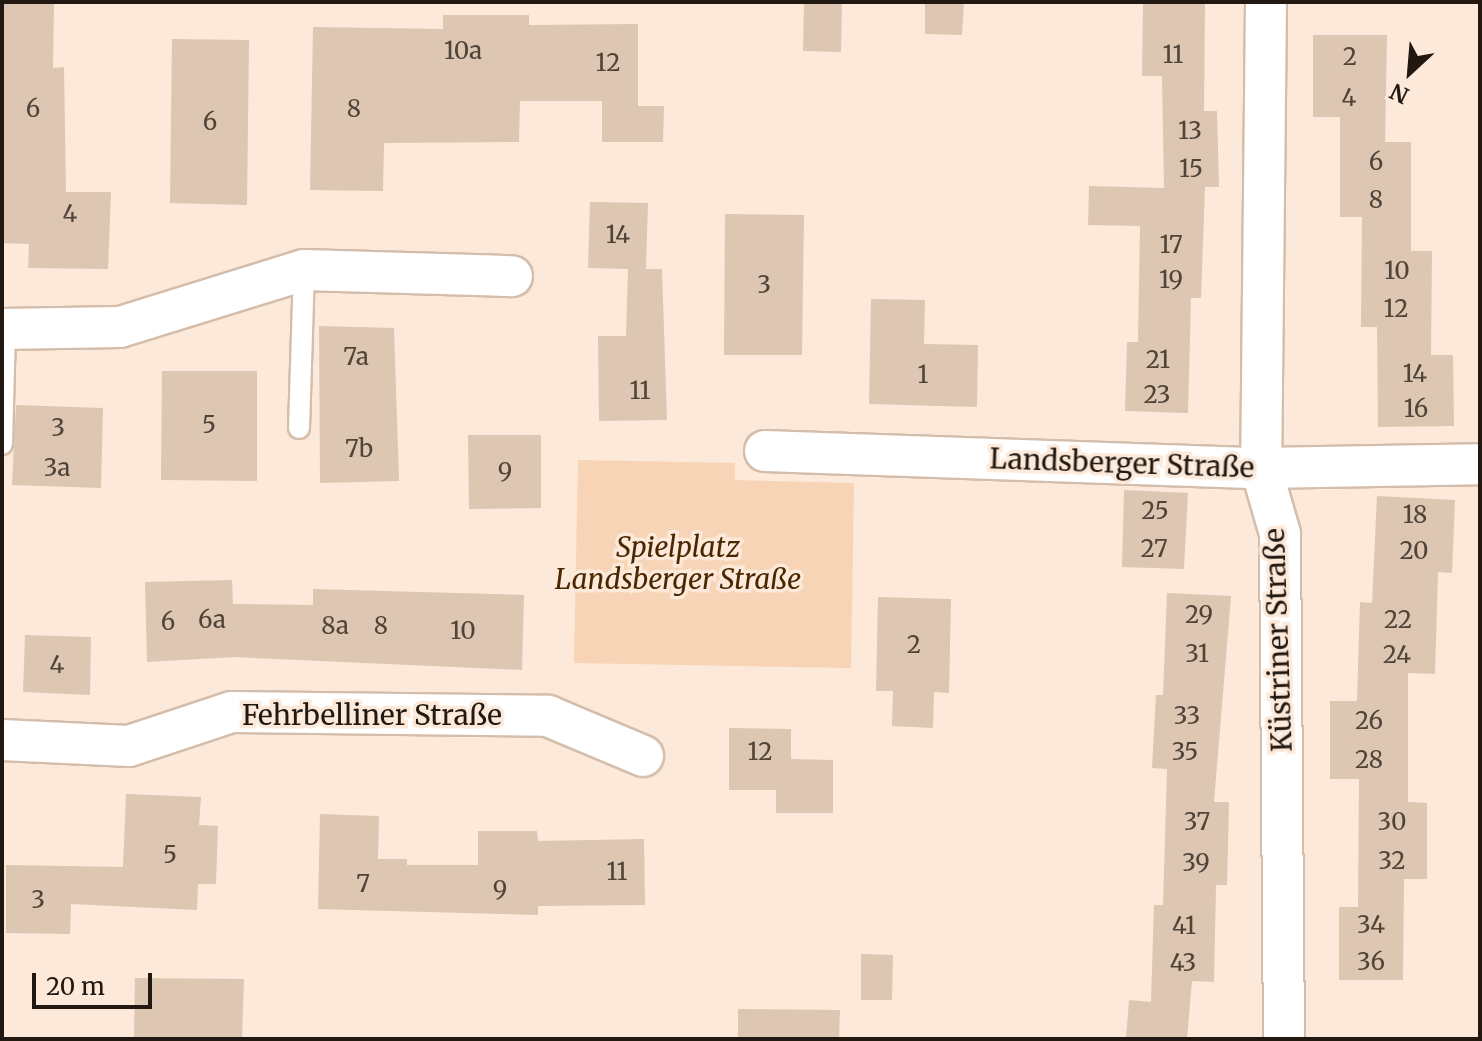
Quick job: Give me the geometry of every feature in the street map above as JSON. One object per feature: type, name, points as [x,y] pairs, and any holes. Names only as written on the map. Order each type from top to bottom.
[{"type":"street","name":"Küstriner Straße","points":[[1266,2],[1261,468],[1280,534],[1284,1039]]},
{"type":"street","points":[[3,329],[120,327],[304,270],[512,276]]},
{"type":"street","name":"Landsberger Straße","points":[[765,451],[1261,468],[1480,464]]},
{"type":"street","name":"Fehrbelliner Straße","points":[[2,740],[129,746],[232,712],[548,716],[643,756]]},
{"type":"lane","points":[[299,428],[304,270]]},
{"type":"lane","points":[[2,444],[3,329]]},
{"type":"green space","name":"Spielplatz Landsberger Straße","points":[[578,460],[735,463],[735,480],[854,483],[851,668],[574,663]]},
{"type":"building","points":[[2,2],[54,2],[53,68],[64,67],[66,192],[111,192],[108,269],[28,268],[29,244],[2,243]]},
{"type":"building","points":[[804,2],[842,2],[841,52],[803,51]]},
{"type":"building","points":[[925,2],[964,2],[962,35],[925,34]]},
{"type":"building","points":[[1143,2],[1205,2],[1204,111],[1217,111],[1219,187],[1205,187],[1201,298],[1191,298],[1188,413],[1125,411],[1127,342],[1138,342],[1140,226],[1088,225],[1089,186],[1164,188],[1162,76],[1142,76]]},
{"type":"building","points":[[443,15],[529,15],[529,25],[638,24],[638,106],[664,106],[663,142],[602,142],[602,101],[520,101],[519,142],[384,143],[383,191],[310,190],[313,27],[443,29]]},
{"type":"building","points":[[1313,35],[1387,35],[1385,142],[1411,142],[1411,251],[1432,251],[1431,355],[1453,355],[1454,426],[1378,427],[1377,327],[1361,327],[1362,217],[1340,217],[1340,117],[1313,117]]},
{"type":"building","points":[[172,39],[249,40],[247,205],[170,203]]},
{"type":"building","points":[[590,202],[648,203],[646,269],[662,269],[667,420],[599,421],[598,336],[626,336],[628,269],[588,268]]},
{"type":"building","points":[[725,214],[804,215],[802,355],[724,355]]},
{"type":"building","points":[[871,299],[925,300],[924,344],[978,345],[977,407],[869,404]]},
{"type":"building","points":[[319,326],[394,328],[399,481],[320,483]]},
{"type":"building","points":[[162,371],[257,371],[257,481],[161,480]]},
{"type":"building","points":[[16,405],[103,408],[101,488],[12,485]]},
{"type":"building","points":[[468,435],[541,435],[541,508],[469,509]]},
{"type":"building","points":[[1124,490],[1188,493],[1184,569],[1122,567]]},
{"type":"building","points":[[1377,496],[1455,500],[1452,573],[1438,572],[1435,674],[1408,673],[1408,802],[1427,803],[1427,879],[1404,879],[1403,980],[1339,980],[1339,907],[1358,907],[1359,779],[1330,779],[1330,701],[1357,701],[1360,602],[1372,603]]},
{"type":"building","points":[[232,580],[233,604],[313,605],[313,589],[524,595],[522,670],[234,657],[147,662],[145,582]]},
{"type":"building","points":[[1167,593],[1231,596],[1214,802],[1229,802],[1227,885],[1216,885],[1214,982],[1192,981],[1187,1039],[1126,1039],[1129,1000],[1151,1002],[1154,905],[1163,905],[1167,769],[1152,768],[1156,695],[1163,695]]},
{"type":"building","points":[[878,597],[951,599],[949,693],[934,692],[933,728],[892,726],[893,691],[876,691]]},
{"type":"building","points":[[25,635],[91,637],[90,695],[23,692]]},
{"type":"building","points":[[729,728],[791,729],[791,759],[833,760],[833,813],[776,813],[776,790],[729,790]]},
{"type":"building","points":[[126,794],[201,797],[199,825],[218,826],[216,884],[198,884],[197,910],[71,904],[70,934],[6,933],[6,865],[123,867]]},
{"type":"building","points":[[320,814],[379,816],[378,859],[407,859],[407,865],[478,865],[478,831],[537,831],[538,841],[644,839],[645,905],[538,906],[538,915],[318,909]]},
{"type":"building","points":[[861,954],[893,955],[892,1000],[861,1000]]},
{"type":"building","points":[[135,978],[244,979],[242,1039],[134,1039]]},
{"type":"building","points":[[738,1009],[840,1010],[839,1039],[738,1039]]}]
